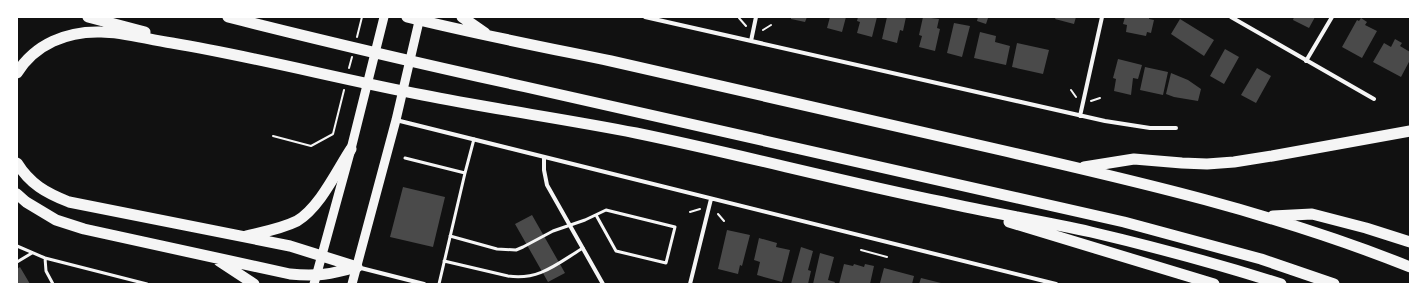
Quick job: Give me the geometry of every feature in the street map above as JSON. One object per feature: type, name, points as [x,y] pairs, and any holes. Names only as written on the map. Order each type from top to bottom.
[{"type":"highway","points":[[88,17],[207,49]]},
{"type":"highway","points":[[228,17],[433,67],[526,86],[1124,222],[1261,259],[1334,284]]},
{"type":"highway","points":[[408,17],[488,36],[617,63],[1173,190],[1265,216],[1351,244],[1410,267]]},
{"type":"highway","points":[[462,17],[488,36]]},
{"type":"highway","points":[[17,73],[32,55],[45,45],[60,38],[88,32],[121,34],[207,49],[426,96],[636,134],[941,202],[1091,232],[1229,268],[1280,284]]},
{"type":"highway","points":[[1078,168],[1134,159],[1207,164],[1234,162],[1410,131]]},
{"type":"highway","points":[[243,236],[287,225],[305,215],[314,207],[322,196],[351,149]]},
{"type":"highway","points":[[17,163],[22,171],[36,185],[50,195],[69,202],[290,246],[357,267]]},
{"type":"highway","points":[[17,194],[26,202],[56,220],[84,229],[212,256],[315,280],[357,267]]},
{"type":"highway","points":[[941,202],[1214,284]]},
{"type":"highway","points":[[1265,216],[1312,214],[1366,228],[1410,242]]},
{"type":"highway","points":[[212,256],[254,284]]},
{"type":"main road","points":[[315,280],[351,149],[384,17]]},
{"type":"main road","points":[[352,284],[396,120],[420,17]]},
{"type":"street","points":[[645,17],[1080,116],[1150,128],[1176,128]]},
{"type":"street","points":[[752,41],[756,17]]},
{"type":"street","points":[[1080,116],[1102,17]]},
{"type":"street","points":[[1231,17],[1374,100]]},
{"type":"street","points":[[1306,61],[1332,17]]},
{"type":"street","points":[[396,120],[1040,282],[1056,284]]},
{"type":"street","points":[[544,157],[544,170],[547,185],[603,284]]},
{"type":"street","points":[[690,284],[711,199]]},
{"type":"street","points":[[357,267],[424,284]]},
{"type":"lane","points":[[439,284],[474,139]]},
{"type":"lane","points":[[405,158],[465,173]]},
{"type":"lane","points":[[450,236],[497,249],[516,250],[553,231],[585,220],[606,210],[675,227],[666,263],[616,251],[596,215]]},
{"type":"lane","points":[[17,246],[45,258],[147,284]]},
{"type":"lane","points":[[444,261],[516,278],[529,277],[540,274],[583,248]]},
{"type":"lane","points":[[17,262],[32,253]]},
{"type":"lane","points":[[45,258],[46,271],[53,284]]},
{"type":"path","points":[[739,18],[746,26]]},
{"type":"path","points":[[764,30],[771,25]]},
{"type":"path","points":[[1071,90],[1077,98]]},
{"type":"path","points":[[1090,102],[1100,98]]},
{"type":"path","points":[[273,136],[311,146],[333,134],[335,126]]},
{"type":"path","points":[[690,212],[700,210]]},
{"type":"path","points":[[718,214],[724,221]]},
{"type":"path","points":[[861,250],[887,257]]},
{"type":"building","points":[[791,17],[807,17],[805,22],[791,19]]},
{"type":"building","points":[[830,17],[846,17],[842,32],[827,28]]},
{"type":"building","points":[[858,17],[877,17],[872,37],[857,33],[860,22],[857,21]]},
{"type":"building","points":[[887,17],[906,17],[903,31],[900,30],[897,43],[882,39]]},
{"type":"building","points":[[923,17],[939,19],[937,28],[940,29],[935,51],[919,47],[922,36],[919,35]]},
{"type":"building","points":[[978,17],[988,18],[986,24],[977,21]]},
{"type":"building","points":[[1056,17],[1076,17],[1074,24],[1055,19]]},
{"type":"building","points":[[1125,17],[1149,17],[1149,19],[1154,20],[1151,33],[1147,32],[1146,36],[1126,32],[1127,25],[1123,24]]},
{"type":"building","points":[[1294,17],[1315,17],[1309,28],[1293,20]]},
{"type":"building","points":[[1361,18],[1367,22],[1365,25],[1377,31],[1362,58],[1342,47],[1357,20],[1359,21]]},
{"type":"building","points":[[1180,19],[1214,40],[1204,56],[1171,34]]},
{"type":"building","points":[[954,23],[970,26],[962,57],[947,53]]},
{"type":"building","points":[[980,32],[996,36],[995,42],[1010,46],[1006,65],[974,58]]},
{"type":"building","points":[[1395,39],[1402,43],[1400,46],[1410,52],[1410,60],[1401,77],[1373,62],[1384,43],[1391,47]]},
{"type":"building","points":[[1017,43],[1049,50],[1043,74],[1012,67]]},
{"type":"building","points":[[1225,49],[1239,57],[1224,84],[1210,76]]},
{"type":"building","points":[[1118,59],[1142,65],[1138,79],[1133,78],[1131,95],[1114,91],[1116,79],[1113,78]]},
{"type":"building","points":[[1145,67],[1168,72],[1163,95],[1140,90]]},
{"type":"building","points":[[1257,68],[1271,76],[1256,103],[1241,95]]},
{"type":"building","points":[[1171,73],[1188,80],[1201,89],[1198,101],[1174,97],[1166,94]]},
{"type":"building","points":[[403,187],[445,197],[433,247],[390,237]]},
{"type":"building","points":[[532,215],[565,273],[548,282],[515,224]]},
{"type":"building","points":[[727,230],[750,235],[742,266],[740,265],[738,274],[718,269]]},
{"type":"building","points":[[759,238],[777,243],[776,247],[790,250],[782,282],[757,275],[760,262],[754,260]]},
{"type":"building","points":[[801,247],[813,251],[808,270],[811,271],[808,284],[791,284]]},
{"type":"building","points":[[820,253],[834,257],[828,280],[835,282],[834,284],[813,284]]},
{"type":"building","points":[[844,264],[853,266],[854,264],[864,267],[865,264],[874,266],[870,284],[839,284]]},
{"type":"building","points":[[20,267],[30,284],[17,284],[17,269]]},
{"type":"building","points":[[884,268],[914,276],[912,284],[880,283]]},
{"type":"building","points":[[921,278],[941,283],[941,284],[919,284]]}]
